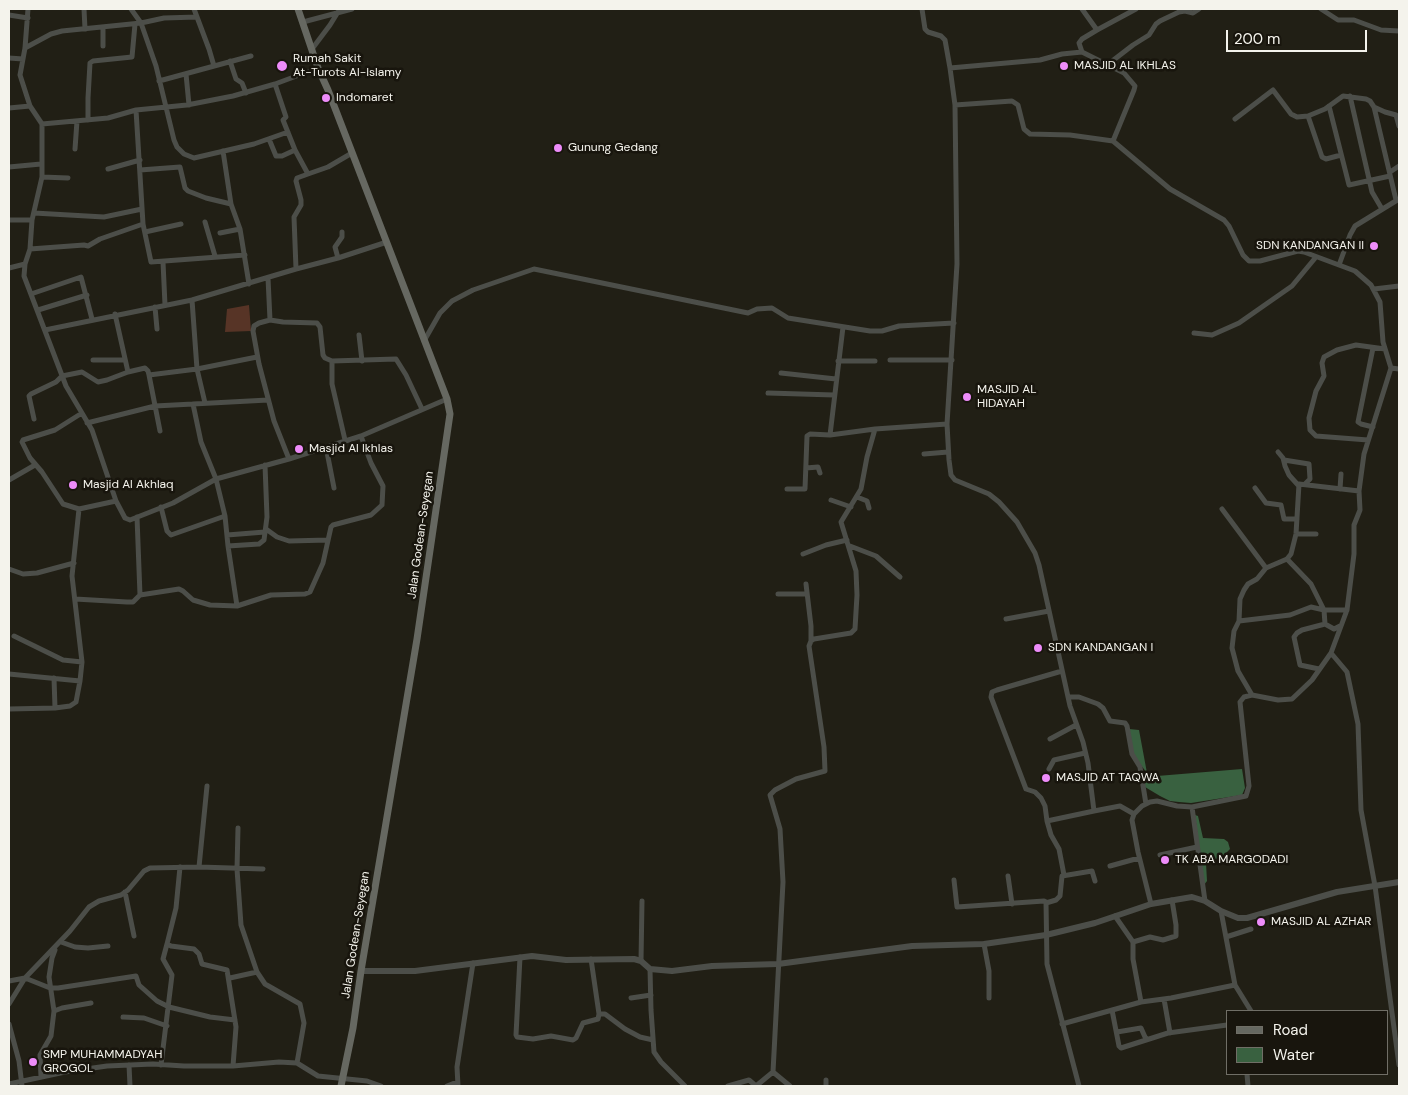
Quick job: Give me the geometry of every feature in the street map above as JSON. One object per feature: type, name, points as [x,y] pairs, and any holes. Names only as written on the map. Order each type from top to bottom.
[{"type":"main road","name":"Jalan Godean-Seyegan","points":[[298,9],[318,68],[447,399],[450,420],[420,620],[344,1078],[341,1086]]},
{"type":"street","points":[[28,9],[25,48],[20,75],[30,106],[42,124],[42,178],[32,220],[30,249],[25,264],[24,276],[62,376],[72,398],[92,430],[116,501],[127,519],[161,508],[216,479],[361,436],[447,399]]},
{"type":"street","points":[[84,9],[85,29]]},
{"type":"street","points":[[131,9],[156,66],[174,140],[177,147],[184,154],[194,158],[254,144],[288,132]]},
{"type":"street","points":[[194,9],[214,66]]},
{"type":"street","points":[[303,22],[352,9]]},
{"type":"street","points":[[922,9],[925,29],[928,32],[941,36],[945,40],[955,105],[957,264],[947,424],[950,470],[953,478],[994,498],[1009,512],[1038,559],[1068,697],[1086,753],[1094,811]]},
{"type":"street","points":[[1082,9],[1097,30]]},
{"type":"street","points":[[1082,52],[1080,41],[1136,9]]},
{"type":"street","points":[[1108,65],[1149,35],[1160,21],[1185,10],[1193,13],[1199,9]]},
{"type":"street","points":[[1320,9],[1338,20],[1354,20],[1381,30],[1399,31]]},
{"type":"street","points":[[312,49],[338,12]]},
{"type":"street","points":[[9,15],[28,18]]},
{"type":"street","points":[[25,48],[51,34],[138,24],[164,18],[196,17]]},
{"type":"street","points":[[88,120],[90,63],[93,61],[132,57],[138,24]]},
{"type":"street","points":[[103,27],[103,46]]},
{"type":"street","points":[[950,68],[1040,60],[1062,54],[1082,52],[1124,73],[1135,86],[1113,141]]},
{"type":"street","points":[[160,81],[251,56]]},
{"type":"street","points":[[9,58],[23,59]]},
{"type":"street","points":[[230,61],[236,79],[242,83],[246,93]]},
{"type":"street","points":[[42,124],[108,118],[136,110],[189,105],[246,93],[318,68]]},
{"type":"street","points":[[186,74],[189,105]]},
{"type":"street","points":[[275,84],[286,117],[284,120],[288,132],[308,174]]},
{"type":"street","points":[[1235,119],[1273,90],[1293,116],[1301,118],[1329,106],[1340,97],[1350,96],[1370,101],[1374,107],[1397,200],[1355,226],[1339,265]]},
{"type":"street","points":[[1350,96],[1372,192],[1382,208]]},
{"type":"street","points":[[955,105],[1012,101],[1018,105],[1024,129],[1030,134],[1070,135],[1113,141],[1170,189],[1224,220],[1229,226],[1243,255],[1249,261],[1260,262],[1298,251],[1347,267],[1364,276],[1374,289],[1382,308],[1385,349],[1391,368],[1368,440],[1359,492],[1360,510],[1354,525],[1354,554],[1347,610],[1331,652],[1305,687],[1292,699],[1278,700],[1252,695],[1244,697],[1240,705],[1249,786],[1248,794],[1244,798],[1192,807],[1157,802],[1142,806],[1134,814],[1132,820],[1139,858],[1151,904]]},
{"type":"street","points":[[9,108],[30,106]]},
{"type":"street","points":[[1329,106],[1349,185],[1390,174],[1399,166]]},
{"type":"street","points":[[1374,107],[1396,115],[1399,126]]},
{"type":"street","points":[[136,110],[143,224],[151,262],[245,255]]},
{"type":"street","points":[[1308,116],[1322,157],[1326,159],[1341,155]]},
{"type":"street","points":[[75,149],[77,121]]},
{"type":"street","points":[[268,139],[276,156],[282,156],[295,150]]},
{"type":"street","points":[[223,151],[231,204],[240,229],[249,284]]},
{"type":"street","points":[[296,269],[294,217],[301,205],[301,200],[296,181],[298,178],[328,167],[352,153]]},
{"type":"street","points":[[184,154],[180,166],[185,188],[206,198],[231,204]]},
{"type":"street","points":[[108,169],[140,160]]},
{"type":"street","points":[[9,167],[41,164]]},
{"type":"street","points":[[140,170],[180,166]]},
{"type":"street","points":[[42,178],[68,178]]},
{"type":"street","points":[[34,213],[104,216],[142,209]]},
{"type":"street","points":[[9,220],[32,220]]},
{"type":"street","points":[[205,222],[215,256]]},
{"type":"street","points":[[30,249],[88,246],[100,239],[143,224]]},
{"type":"street","points":[[145,232],[181,224]]},
{"type":"street","points":[[220,233],[240,229]]},
{"type":"street","points":[[338,258],[335,247],[342,236],[342,232]]},
{"type":"street","points":[[45,330],[115,314],[192,300],[387,242]]},
{"type":"street","points":[[1194,333],[1212,335],[1239,323],[1292,286],[1316,257]]},
{"type":"street","points":[[163,262],[166,305]]},
{"type":"street","points":[[9,268],[25,264]]},
{"type":"street","points":[[424,341],[440,313],[452,301],[473,290],[534,269],[748,313],[769,308],[788,318],[876,332],[899,326],[954,323]]},
{"type":"street","points":[[31,294],[80,277],[92,319]]},
{"type":"street","points":[[268,278],[270,320]]},
{"type":"street","points":[[1374,289],[1399,286]]},
{"type":"street","points":[[38,310],[86,295]]},
{"type":"street","points":[[192,300],[197,369],[205,403]]},
{"type":"street","points":[[155,307],[157,328]]},
{"type":"street","points":[[115,314],[128,372]]},
{"type":"street","points":[[288,459],[268,400],[253,335],[254,326],[270,320],[319,324],[323,355],[332,361],[396,359],[422,409]]},
{"type":"street","points":[[830,435],[843,327]]},
{"type":"street","points":[[359,335],[362,361]]},
{"type":"street","points":[[1368,440],[1316,436],[1310,430],[1309,422],[1316,392],[1324,376],[1322,363],[1324,357],[1350,346],[1385,349]]},
{"type":"street","points":[[1373,348],[1358,422],[1373,426]]},
{"type":"street","points":[[149,375],[197,369],[257,356]]},
{"type":"street","points":[[92,360],[124,360]]},
{"type":"street","points":[[890,360],[952,360]]},
{"type":"street","points":[[332,361],[332,384],[345,440]]},
{"type":"street","points":[[838,361],[875,361]]},
{"type":"street","points":[[34,419],[29,396],[56,382],[62,376],[82,372],[98,382],[145,368],[149,375],[160,431]]},
{"type":"street","points":[[1391,368],[1399,369]]},
{"type":"street","points":[[781,373],[836,379]]},
{"type":"street","points":[[768,393],[834,395]]},
{"type":"street","points":[[87,423],[155,406],[268,400]]},
{"type":"street","points":[[193,404],[201,442],[216,479],[225,516],[237,606]]},
{"type":"street","points":[[82,413],[55,430],[22,440],[22,442],[30,458],[42,472],[62,504],[78,509],[116,501]]},
{"type":"street","points":[[787,489],[805,489],[807,436],[810,434],[830,435],[947,424]]},
{"type":"street","points":[[811,641],[851,633],[854,630],[856,571],[850,546],[841,522],[862,485],[867,457],[876,430]]},
{"type":"street","points":[[75,599],[133,602],[140,595],[179,590],[183,591],[193,600],[210,604],[237,606],[271,595],[304,594],[310,592],[323,563],[329,530],[333,525],[371,515],[382,505],[383,486],[371,463],[361,436]]},
{"type":"street","points":[[326,447],[334,488]]},
{"type":"street","points":[[924,454],[948,452]]},
{"type":"street","points":[[1252,695],[1238,671],[1232,648],[1234,631],[1239,621],[1240,599],[1248,584],[1257,579],[1266,568],[1286,560],[1291,554],[1296,534],[1298,485],[1289,475],[1284,466],[1284,460],[1278,452]]},
{"type":"street","points":[[1284,460],[1306,462],[1309,464],[1310,479],[1306,484]]},
{"type":"street","points":[[9,480],[35,465]]},
{"type":"street","points":[[228,546],[259,544],[264,540],[267,518],[265,465]]},
{"type":"street","points":[[806,468],[818,467],[820,473]]},
{"type":"street","points":[[1340,489],[1342,474]]},
{"type":"street","points":[[1298,485],[1300,483],[1359,492]]},
{"type":"street","points":[[1255,488],[1266,503],[1282,506],[1284,519],[1297,519]]},
{"type":"street","points":[[856,497],[867,501],[869,508]]},
{"type":"street","points":[[831,500],[851,507]]},
{"type":"street","points":[[161,508],[167,531],[171,535],[225,516]]},
{"type":"street","points":[[9,709],[56,708],[70,706],[75,703],[82,662],[72,576],[78,509]]},
{"type":"street","points":[[1222,509],[1266,568]]},
{"type":"street","points":[[137,517],[140,595]]},
{"type":"street","points":[[227,535],[265,530],[289,541],[328,540]]},
{"type":"street","points":[[1296,534],[1316,534]]},
{"type":"street","points":[[803,554],[826,545],[847,540]]},
{"type":"street","points":[[850,546],[876,556],[900,577]]},
{"type":"street","points":[[1286,560],[1311,584],[1324,610],[1325,624]]},
{"type":"street","points":[[9,568],[24,574],[37,573],[74,563]]},
{"type":"street","points":[[728,1086],[745,1080],[751,1081],[756,1086],[772,1072],[782,865],[780,829],[770,795],[789,782],[823,773],[826,770],[810,649],[811,626],[806,584]]},
{"type":"street","points":[[778,594],[807,594]]},
{"type":"street","points":[[1239,621],[1290,615],[1311,607],[1324,610],[1347,610]]},
{"type":"street","points":[[1006,619],[1049,611]]},
{"type":"street","points":[[1319,669],[1300,665],[1294,636],[1302,630],[1325,624],[1334,629],[1341,626]]},
{"type":"street","points":[[14,636],[63,660],[82,662]]},
{"type":"street","points":[[1331,652],[1347,672],[1358,724],[1362,810],[1375,886],[1399,1065]]},
{"type":"street","points":[[954,880],[957,906],[1044,901],[1046,903],[1058,898],[1061,878],[1064,875],[1059,849],[1051,835],[1043,801],[1038,794],[1026,790],[990,697],[992,692],[997,690],[1062,672]]},
{"type":"street","points":[[9,674],[80,681]]},
{"type":"street","points":[[54,678],[56,708]]},
{"type":"street","points":[[1068,697],[1085,698],[1103,708],[1110,721],[1125,723],[1132,754],[1141,773],[1146,804]]},
{"type":"street","points":[[1050,739],[1076,725]]},
{"type":"street","points":[[1049,769],[1054,760],[1086,753]]},
{"type":"street","points":[[199,867],[207,786]]},
{"type":"street","points":[[1047,821],[1120,806],[1134,814]]},
{"type":"street","points":[[1192,807],[1205,900]]},
{"type":"street","points":[[238,828],[237,869],[241,926],[257,972],[265,984],[272,990],[300,1004],[304,1023],[297,1063]]},
{"type":"street","points":[[1160,855],[1197,847]]},
{"type":"street","points":[[1110,866],[1139,858]]},
{"type":"street","points":[[161,1065],[172,975],[163,959],[176,908],[180,867]]},
{"type":"street","points":[[9,1004],[26,978],[94,903],[114,898],[126,892],[144,871],[150,868],[180,867],[263,869]]},
{"type":"street","points":[[1064,875],[1092,871],[1095,881]]},
{"type":"street","points":[[1008,876],[1012,904]]},
{"type":"street","points":[[361,971],[415,971],[532,956],[557,959],[634,959],[642,961],[650,969],[672,972],[712,966],[778,964],[912,946],[984,944],[1046,936],[1095,923],[1151,904],[1192,897],[1205,900],[1221,911],[1238,918],[1247,918],[1337,892],[1399,882]]},
{"type":"street","points":[[126,892],[134,936]]},
{"type":"street","points":[[1133,942],[1150,937],[1163,940],[1176,936],[1172,900]]},
{"type":"street","points":[[642,901],[642,961]]},
{"type":"street","points":[[1046,903],[1047,964],[1079,1086]]},
{"type":"street","points":[[1221,911],[1235,985],[1250,1010]]},
{"type":"street","points":[[1115,916],[1133,942],[1133,959],[1141,1002]]},
{"type":"street","points":[[1226,937],[1251,929]]},
{"type":"street","points":[[59,943],[88,948],[108,946]]},
{"type":"street","points":[[41,1077],[40,1055],[51,1036],[54,1011],[49,977],[52,958],[59,943]]},
{"type":"street","points":[[166,944],[196,950],[202,964],[227,970],[230,978],[235,1020],[233,1066]]},
{"type":"street","points":[[984,944],[990,971],[989,998]]},
{"type":"street","points":[[520,957],[516,1035],[517,1037],[533,1040],[551,1036],[572,1040],[576,1038],[583,1022],[598,1019],[599,1014],[592,960]]},
{"type":"street","points":[[448,1086],[458,1084],[457,1066],[473,963]]},
{"type":"street","points":[[650,969],[654,1052],[658,1059],[686,1086]]},
{"type":"street","points":[[230,978],[257,972]]},
{"type":"street","points":[[9,981],[26,978],[50,988],[58,988],[136,976],[139,984],[157,1001],[169,1007],[210,1017],[235,1020]]},
{"type":"street","points":[[1062,1024],[1141,1002],[1235,985]]},
{"type":"street","points":[[631,998],[651,995]]},
{"type":"street","points":[[1164,999],[1170,1033]]},
{"type":"street","points":[[54,1011],[91,1003]]},
{"type":"street","points":[[1112,1010],[1121,1048],[1170,1033],[1226,1025]]},
{"type":"street","points":[[599,1014],[605,1014],[625,1029],[640,1037],[653,1040]]},
{"type":"street","points":[[123,1018],[144,1018],[166,1026]]},
{"type":"street","points":[[9,1024],[19,1061],[22,1084]]},
{"type":"street","points":[[1117,1032],[1141,1028],[1147,1039]]},
{"type":"street","points":[[9,1084],[22,1084],[41,1077],[107,1066],[233,1066],[279,1062],[297,1063],[318,1076],[367,1080],[381,1086]]},
{"type":"street","points":[[129,1065],[130,1086]]},
{"type":"street","points":[[772,1072],[790,1086]]},
{"type":"shaded area","points":[[249,305],[251,331],[225,332],[227,309]]},
{"type":"water","points":[[1129,729],[1139,730],[1147,773],[1133,755]]},
{"type":"water","points":[[1242,769],[1245,788],[1242,795],[1191,803],[1170,801],[1145,787],[1145,777]]},
{"type":"water","points":[[1195,815],[1198,816],[1203,838],[1224,839],[1228,842],[1230,849],[1223,856],[1206,863],[1207,881],[1204,885]]},
{"type":"place","name":"Rumah Sakit At-Turots Al-Islamy","points":[[282,66]]},
{"type":"place","name":"MASJID AL IKHLAS","points":[[1064,66]]},
{"type":"place","name":"Indomaret","points":[[326,98]]},
{"type":"place","name":"Gunung Gedang","points":[[558,148]]},
{"type":"place","name":"SDN KANDANGAN II","points":[[1374,246]]},
{"type":"place","name":"MASJID AL HIDAYAH","points":[[967,397]]},
{"type":"place","name":"Masjid Al Ikhlas","points":[[299,449]]},
{"type":"place","name":"Masjid Al Akhlaq","points":[[73,485]]},
{"type":"place","name":"SDN KANDANGAN I","points":[[1038,648]]},
{"type":"place","name":"MASJID AT TAQWA","points":[[1046,778]]},
{"type":"place","name":"TK ABA MARGODADI","points":[[1165,860]]},
{"type":"place","name":"MASJID AL AZHAR","points":[[1261,922]]},
{"type":"place","name":"SMP MUHAMMADYAH GROGOL","points":[[33,1062]]}]
